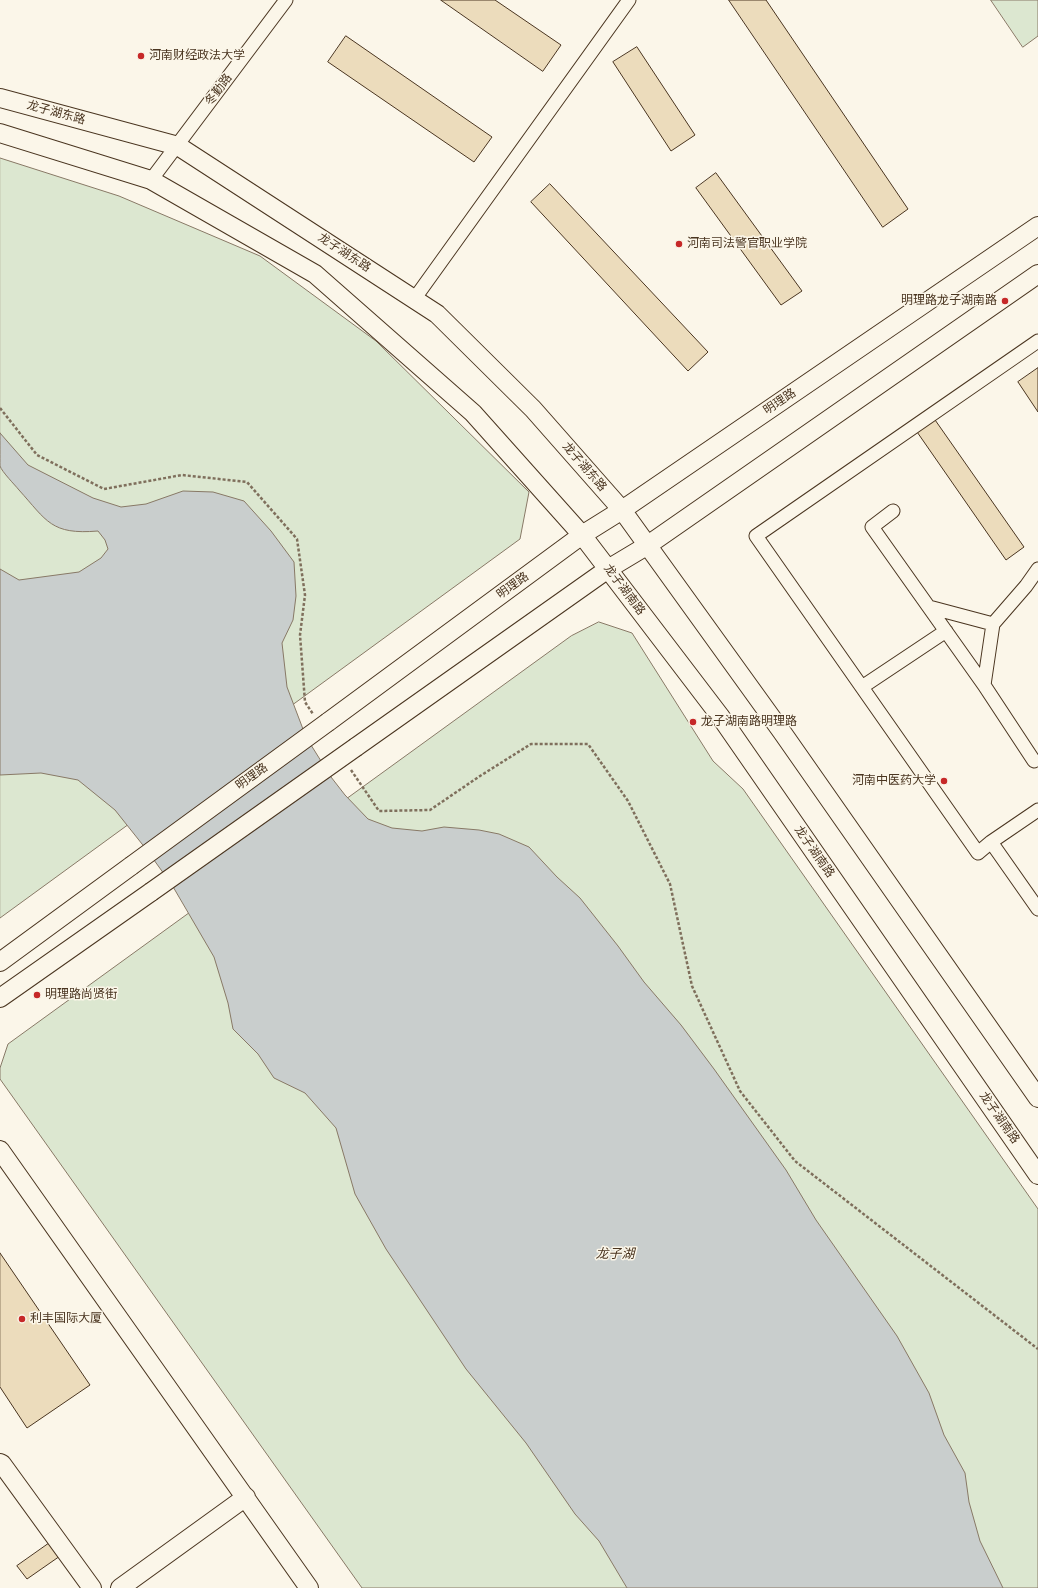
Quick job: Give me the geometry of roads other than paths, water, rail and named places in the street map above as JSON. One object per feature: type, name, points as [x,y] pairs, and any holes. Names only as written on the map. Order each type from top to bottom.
[{"type":"street","name":"冬勤路","points":[[151,180],[286,0]]},
{"type":"street","points":[[415,298],[628,0]]},
{"type":"street","name":"龙子湖东路","points":[[0,98],[178,146],[415,298],[437,314],[534,409],[622,510]]},
{"type":"street","points":[[0,133],[151,180],[315,274],[473,413],[582,535]]},
{"type":"street","name":"明理路","points":[[0,962],[131,866],[321,718],[582,535],[622,510],[1038,226]]},
{"type":"street","points":[[0,998],[608,569],[648,545],[1038,274]]},
{"type":"street","points":[[1038,342],[756,536],[978,853],[991,842],[1038,810]]},
{"type":"street","points":[[622,510],[787,738],[1038,1098]]},
{"type":"street","points":[[893,511],[872,527],[984,685],[1034,761]]},
{"type":"street","name":"龙子湖南路","points":[[582,535],[720,716],[1038,1175]]},
{"type":"street","points":[[984,685],[993,624],[1026,586],[1038,569]]},
{"type":"street","points":[[929,607],[993,624]]},
{"type":"street","points":[[862,687],[946,631]]},
{"type":"street","points":[[991,842],[1038,909]]},
{"type":"street","points":[[0,1150],[309,1588]]},
{"type":"street","points":[[0,1463],[92,1588]]},
{"type":"street","points":[[120,1588],[246,1497]]},
{"type":"water","name":"龙子湖","points":[[0,433],[28,465],[93,498],[121,507],[146,504],[183,491],[213,492],[244,501],[271,531],[294,562],[296,596],[293,620],[282,643],[287,687],[306,737],[331,777],[345,795],[368,819],[392,828],[422,831],[444,827],[479,830],[499,834],[529,847],[557,877],[580,898],[644,982],[681,1025],[714,1069],[786,1170],[816,1220],[897,1336],[929,1393],[944,1435],[965,1473],[969,1502],[980,1541],[1003,1588],[627,1588],[599,1541],[575,1514],[526,1443],[466,1369],[386,1249],[355,1194],[336,1128],[305,1093],[274,1078],[258,1054],[233,1029],[228,1003],[214,957],[172,885],[146,849],[115,810],[78,780],[41,773],[0,775],[0,569],[19,580],[79,572],[101,558],[108,549],[105,540],[98,531],[70,531],[51,524],[44,518],[1,469]]},
{"type":"place","name":"河南财经政法大学","points":[[141,56]]},
{"type":"place","name":"河南司法警官职业学院","points":[[679,244]]},
{"type":"place","name":"明理路龙子湖南路","points":[[1005,301]]},
{"type":"place","name":"龙子湖南路明理路","points":[[693,722]]},
{"type":"place","name":"河南中医药大学","points":[[944,781]]},
{"type":"place","name":"明理路尚贤街","points":[[37,995]]},
{"type":"place","name":"利丰国际大厦","points":[[22,1319]]}]
